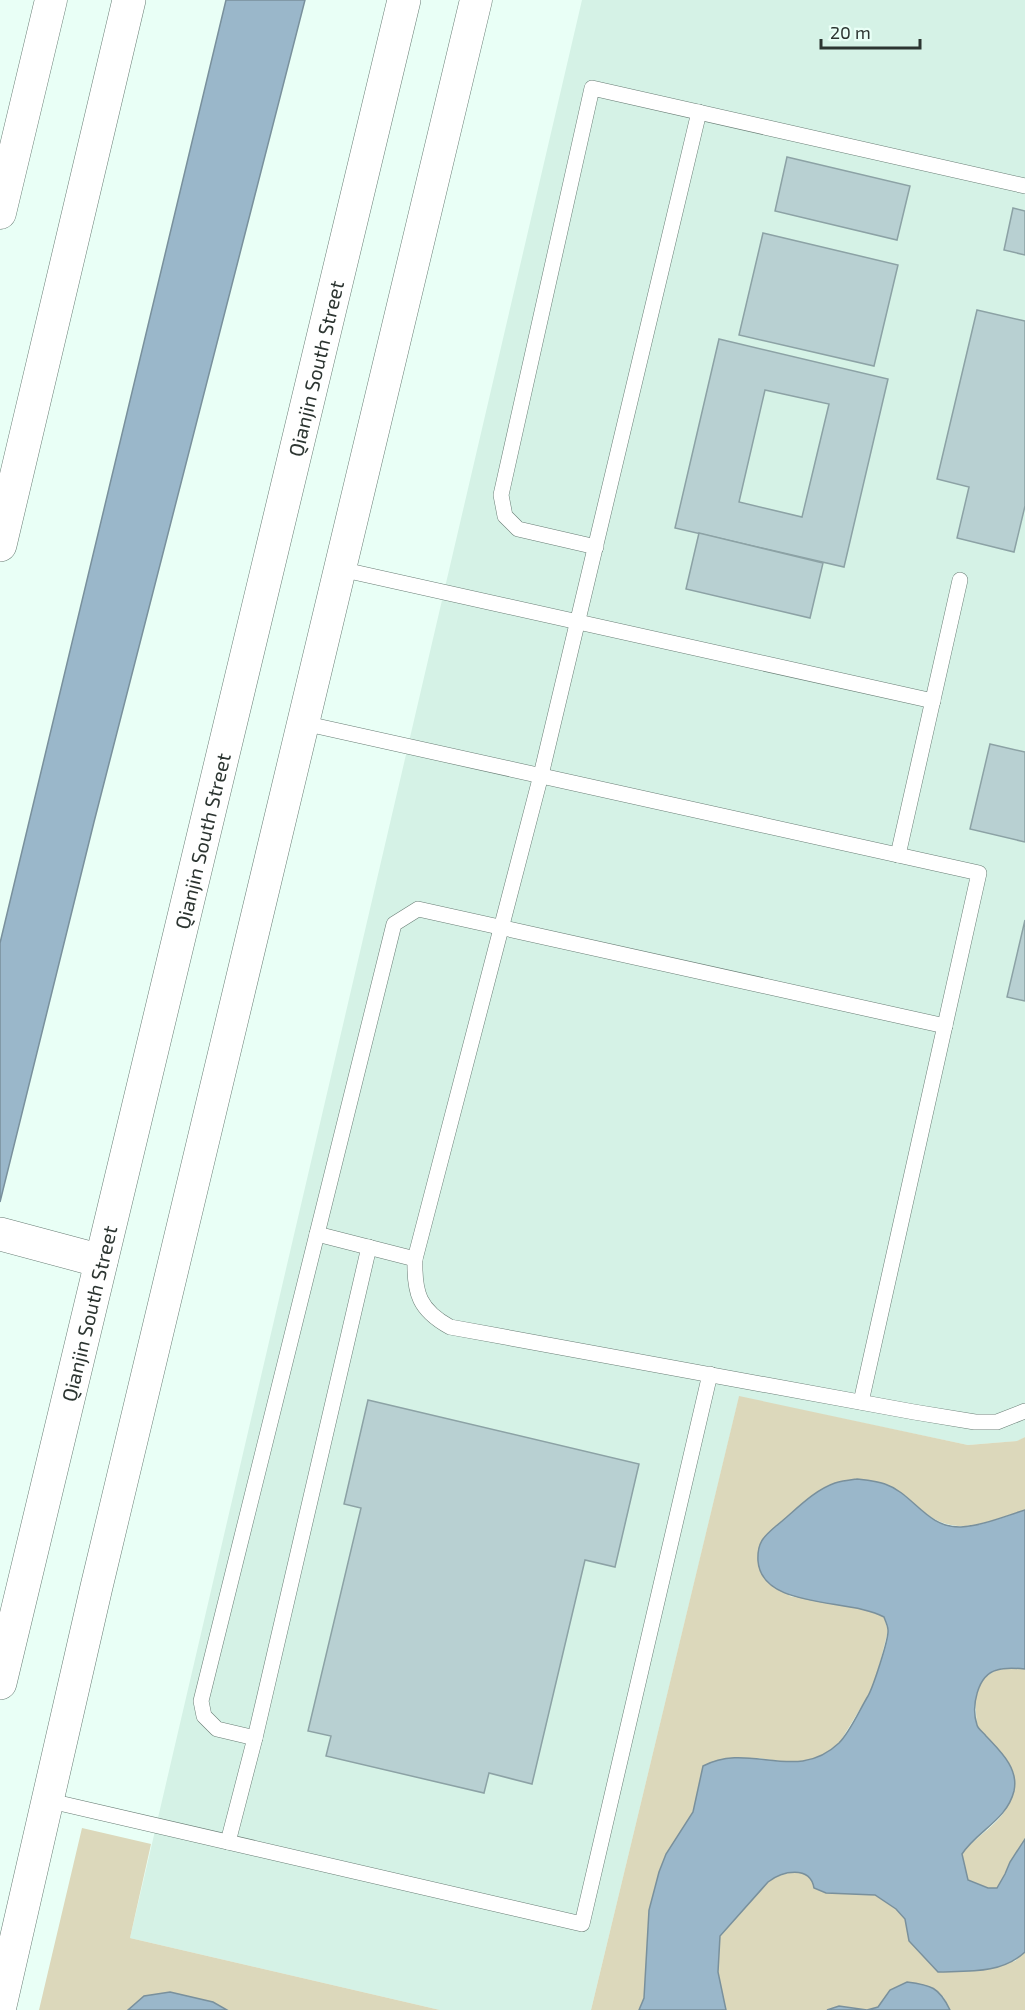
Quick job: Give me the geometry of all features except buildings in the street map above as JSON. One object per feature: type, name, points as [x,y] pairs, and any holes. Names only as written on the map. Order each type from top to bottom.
[{"type":"main road","points":[[0,545],[129,0]]},
{"type":"main road","name":"Qianjin South Street","points":[[0,1683],[404,0]]},
{"type":"main road","points":[[0,1234],[101,1260]]},
{"type":"street","points":[[0,213],[51,0]]},
{"type":"street","points":[[0,2008],[46,1800],[476,0]]},
{"type":"lane","points":[[596,547],[518,529],[505,516],[501,495],[592,88],[1025,186]]},
{"type":"lane","points":[[699,112],[541,775],[415,1259],[414,1280],[419,1299],[434,1318],[450,1327],[975,1422],[997,1422],[1025,1411]]},
{"type":"lane","points":[[340,569],[933,701]]},
{"type":"lane","points":[[898,855],[960,580]]},
{"type":"lane","points":[[303,723],[979,873],[861,1402]]},
{"type":"lane","points":[[255,1738],[218,1729],[204,1716],[201,1701],[394,924],[418,909],[945,1026]]},
{"type":"lane","points":[[317,1234],[415,1259]]},
{"type":"lane","points":[[228,1842],[255,1738],[369,1247]]},
{"type":"lane","points":[[46,1800],[582,1924],[710,1374]]},
{"type":"shaded area","points":[[582,0],[1025,0],[1025,1437],[1018,1441],[968,1445],[739,1397],[591,2010],[440,2010],[130,1938]]},
{"type":"shaded area","points":[[739,1396],[968,1445],[1017,1441],[1025,1437],[1025,1510],[975,1525],[961,1526],[935,1519],[905,1495],[789,1596],[850,1606],[884,1617],[888,1631],[874,1686],[840,1742],[819,1758],[793,1763],[759,1758],[703,1766],[693,1812],[666,1854],[649,1910],[644,1998],[639,2010],[591,2010]]},
{"type":"shaded area","points":[[1025,1669],[1025,1839],[997,1888],[988,1888],[968,1880],[962,1854],[1005,1811],[1008,1788],[1005,1757],[977,1727],[975,1698],[983,1679],[996,1670]]},
{"type":"shaded area","points":[[82,1828],[151,1844],[130,1938],[440,2010],[227,2010],[213,2002],[144,1996],[128,2010],[39,2010]]},
{"type":"shaded area","points":[[792,1872],[803,1872],[813,1881],[860,1894],[875,1895],[896,1909],[905,1919],[909,1941],[938,1972],[972,1970],[1015,1961],[1025,1952],[1025,2010],[950,2010],[943,1996],[890,1990],[878,2007],[867,2010],[839,2006],[827,2010],[726,2010],[718,1972],[720,1936],[768,1882],[775,1877]]},
{"type":"water","points":[[226,0],[305,0],[94,822],[0,1202],[0,943]]},
{"type":"water","points":[[857,1479],[879,1482],[895,1489],[929,1516],[949,1526],[977,1525],[1025,1510],[1025,1669],[1004,1668],[990,1673],[980,1685],[975,1701],[975,1718],[978,1728],[1011,1767],[1015,1783],[1014,1791],[1005,1810],[962,1854],[968,1880],[988,1888],[997,1888],[1025,1839],[1025,1952],[1016,1959],[995,1968],[938,1972],[909,1941],[905,1919],[896,1909],[875,1895],[826,1893],[814,1888],[807,1876],[795,1872],[788,1873],[768,1882],[720,1936],[718,1972],[726,2010],[639,2010],[644,1998],[649,1910],[666,1854],[693,1812],[703,1766],[721,1760],[738,1758],[789,1762],[823,1755],[843,1738],[870,1691],[888,1635],[884,1617],[869,1611],[791,1595],[775,1588],[763,1577],[758,1561],[760,1545],[764,1537],[804,1502],[819,1491],[838,1482]]},
{"type":"water","points":[[907,1982],[933,1988],[942,1996],[950,2010],[867,2010],[878,2007],[890,1990]]},
{"type":"water","points":[[170,1992],[213,2002],[227,2010],[128,2010],[144,1996]]},
{"type":"water","points":[[839,2006],[867,2010],[827,2010]]}]
